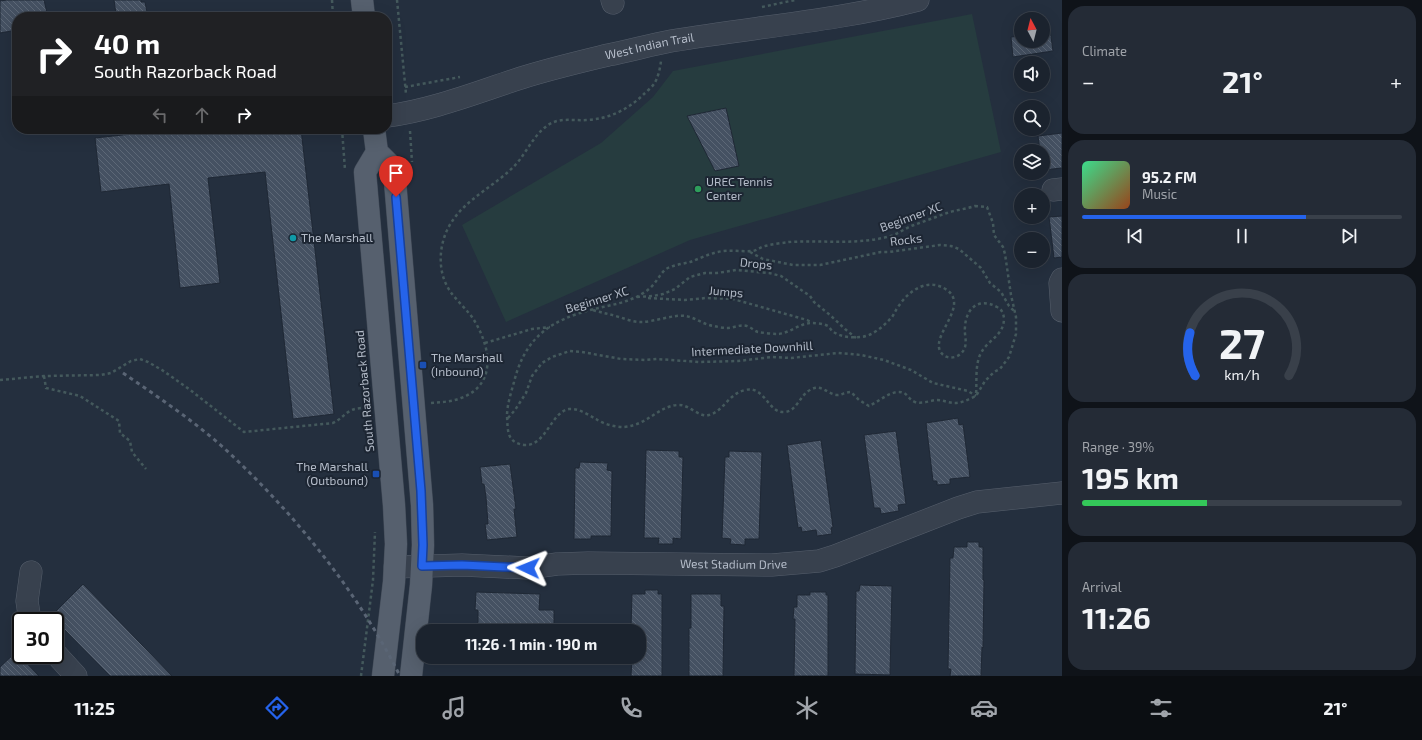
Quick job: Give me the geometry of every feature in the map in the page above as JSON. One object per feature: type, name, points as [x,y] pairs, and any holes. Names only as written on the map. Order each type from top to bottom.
[{"type":"main road","points":[[362,0],[363,12]]},
{"type":"main road","points":[[375,134],[377,152],[394,169],[420,471],[423,545],[411,676]]},
{"type":"main road","name":"South Razorback Road","points":[[377,152],[365,172],[394,505],[396,544],[383,676]]},
{"type":"street","name":"West Indian Trail","points":[[392,115],[415,112],[522,78],[582,61],[658,44],[851,15],[889,8],[918,0]]},
{"type":"street","points":[[1062,279],[1060,283],[1062,311]]},
{"type":"street","name":"West Stadium Drive","points":[[394,567],[462,565],[528,568],[557,564],[588,563],[772,565],[802,563],[819,561],[836,556],[977,502],[1062,493]]},
{"type":"street","points":[[29,612],[27,600],[31,572]]},
{"type":"street","points":[[64,663],[76,676]]},
{"type":"path","points":[[332,0],[333,12]]},
{"type":"path","points":[[342,134],[346,177]]},
{"type":"path","name":"Beginner XC","points":[[975,206],[987,207],[993,223],[994,235],[1003,248],[1005,254],[1015,312],[1016,334],[1009,357],[1000,368],[985,381],[976,396],[954,403],[938,400],[918,403],[912,401],[903,393],[898,392],[888,394],[869,406],[859,400],[851,392],[846,392],[841,395],[833,395],[823,388],[817,387],[811,388],[791,410],[785,412],[777,411],[758,392],[752,389],[737,393],[711,415],[704,416],[687,406],[680,405],[667,407],[638,425],[622,427],[597,420],[581,411],[567,409],[560,412],[548,430],[535,442],[528,445],[517,443],[511,439],[507,424],[507,412],[516,373],[526,350],[536,338],[550,327],[578,314],[615,305],[637,297],[653,285],[665,270],[671,267],[719,251],[745,250],[749,252],[756,251],[766,245],[791,242],[853,242],[887,237],[947,213],[975,206]]},
{"type":"path","name":"Rocks","points":[[749,252],[763,259],[781,263],[793,265],[820,265],[881,252],[940,245],[951,246],[959,248],[981,268],[990,283],[1001,292],[1009,306],[1015,312]]},
{"type":"path","name":"Drops","points":[[637,297],[663,294],[675,288],[690,277],[704,273],[717,273],[736,270],[769,273],[781,276],[810,296],[814,302],[856,338]]},
{"type":"path","points":[[856,338],[866,337],[878,330],[892,318],[898,306],[911,292],[922,285],[934,285],[951,294],[953,300],[953,308],[939,343],[940,350],[944,355],[950,358],[956,357],[962,354],[965,349],[965,327],[968,313],[977,304],[984,302],[991,304],[1003,313],[1003,327],[997,337],[987,344],[979,356],[976,396]]},
{"type":"path","name":"Jumps","points":[[637,297],[685,300],[706,298],[733,299],[807,320],[811,323],[828,326],[832,331],[856,338]]},
{"type":"path","points":[[593,310],[640,322],[686,316],[712,326],[727,328],[742,325],[748,326],[758,332],[778,334],[787,332],[805,323],[811,323]]},
{"type":"path","points":[[485,343],[532,329],[550,327]]},
{"type":"path","name":"Intermediate Downhill","points":[[508,418],[515,410],[526,392],[532,376],[542,364],[552,357],[570,351],[621,360],[657,359],[699,362],[738,361],[772,357],[791,358],[838,354],[861,355],[884,360],[911,370],[933,383],[968,391],[976,396]]},
{"type":"path","points":[[44,376],[46,388],[80,396],[119,421],[120,433],[130,441],[132,452],[146,469]]},
{"type":"path","name":"South Razorback Road","points":[[366,408],[366,415]]},
{"type":"path","points":[[361,676],[373,580],[375,530]]},
{"type":"green space","name":"UREC Tennis Center","points":[[972,14],[1001,152],[690,240],[506,322],[462,225],[601,143],[653,97],[673,71]]},
{"type":"building","points":[[44,0],[47,12],[12,12],[12,31],[0,33],[0,1]]},
{"type":"building","points":[[114,0],[141,0],[141,2],[145,2],[147,12],[116,12]]},
{"type":"building","points":[[1050,29],[1053,51],[1013,57],[1011,37],[1014,37],[1014,48],[1050,48]]},
{"type":"building","points":[[726,108],[739,166],[715,171],[687,116]]},
{"type":"building","points":[[1062,133],[1062,168],[1050,169],[1050,144],[1039,144],[1038,136],[1050,136],[1050,134]]},
{"type":"building","name":"The Marshall","points":[[131,134],[302,134],[334,414],[293,419],[265,172],[208,178],[220,283],[180,288],[169,184],[101,192],[95,138]]},
{"type":"building","points":[[1062,216],[1062,257],[1054,258],[1050,217]]},
{"type":"building","points":[[958,418],[959,425],[963,424],[970,477],[950,479],[950,484],[937,485],[937,481],[933,481],[926,423]]},
{"type":"building","points":[[896,431],[906,504],[898,505],[899,511],[881,514],[880,508],[874,508],[864,435]]},
{"type":"building","points":[[821,440],[833,527],[831,528],[832,534],[817,536],[816,530],[802,532],[801,527],[798,528],[787,445]]},
{"type":"building","points":[[646,450],[679,451],[679,457],[683,457],[681,539],[673,538],[673,544],[658,544],[659,538],[644,538]]},
{"type":"building","points":[[729,451],[762,452],[759,539],[745,539],[745,545],[730,544],[731,539],[722,538],[725,457],[729,457]]},
{"type":"building","points":[[580,462],[608,463],[607,470],[612,471],[611,536],[591,536],[591,539],[574,539],[575,468],[579,468]]},
{"type":"building","points":[[510,464],[516,509],[514,509],[517,537],[487,540],[485,524],[488,524],[486,497],[484,484],[482,484],[480,467]]},
{"type":"building","points":[[967,542],[979,542],[979,547],[983,547],[983,648],[982,647],[981,676],[950,676],[951,669],[948,669],[950,558],[953,558],[954,547],[967,547]]},
{"type":"building","points":[[83,584],[172,676],[110,676],[64,629],[64,612],[55,612]]},
{"type":"building","points":[[860,585],[892,586],[890,675],[855,674],[856,591],[859,591]]},
{"type":"building","points":[[645,590],[658,590],[658,594],[662,594],[662,676],[631,676],[632,664],[646,664],[646,624],[631,624],[632,594],[645,594]]},
{"type":"building","points":[[476,592],[540,594],[539,610],[554,610],[554,624],[478,624],[478,610],[475,610]]},
{"type":"building","points":[[810,592],[826,592],[826,595],[828,595],[828,676],[794,676],[794,607],[797,607],[797,595],[810,595]]},
{"type":"building","points":[[691,594],[721,594],[721,606],[724,606],[723,676],[689,676]]},
{"type":"building","points":[[12,656],[12,664],[28,664],[39,676],[0,676],[0,667]]},
{"type":"railway","points":[[123,373],[201,429],[225,449],[276,500],[323,555],[344,584],[365,614],[400,676]]},
{"type":"place","name":"UREC Tennis Center","points":[[698,189]]},
{"type":"place","name":"The Marshall","points":[[293,238]]},
{"type":"place","name":"The Marshall (Inbound)","points":[[423,365]]},
{"type":"place","name":"The Marshall (Outbound)","points":[[376,474]]},
{"type":"route","points":[[396,197],[422,505],[422,566],[462,565],[528,568]]}]
